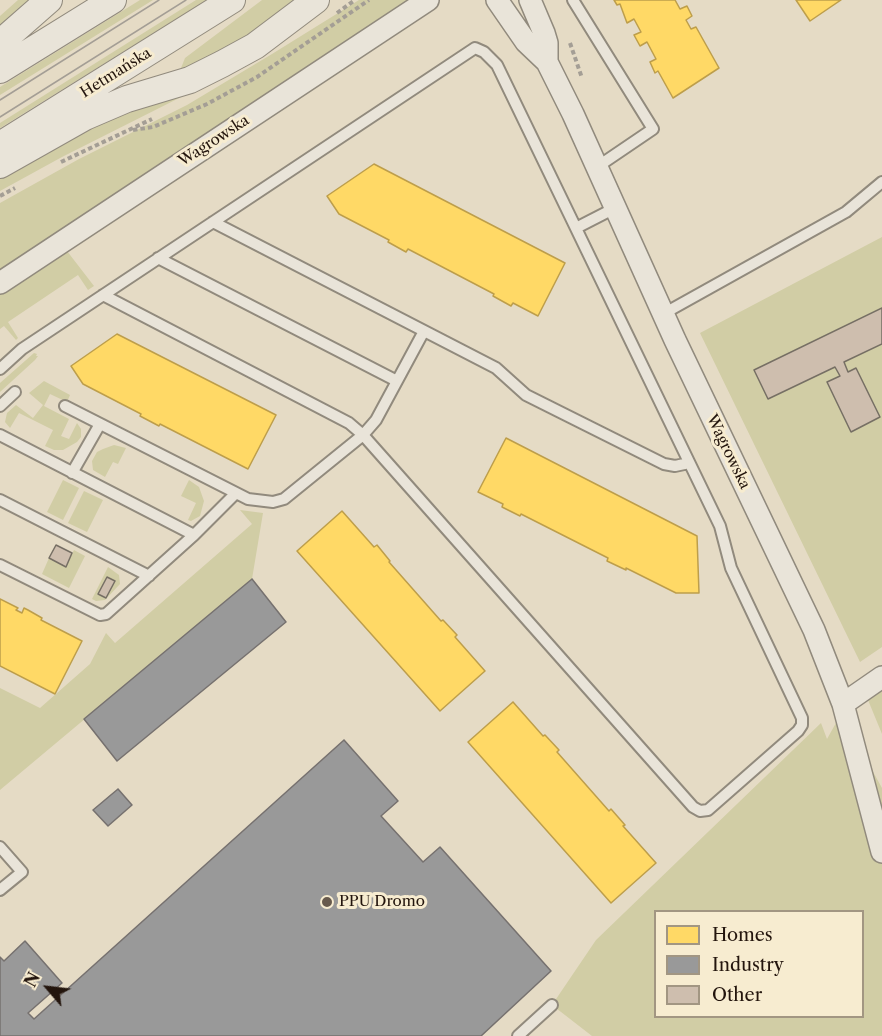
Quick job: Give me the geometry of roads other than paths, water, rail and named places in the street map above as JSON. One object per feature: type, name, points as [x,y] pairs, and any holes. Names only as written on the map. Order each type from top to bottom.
[{"type":"street","points":[[0,43],[49,0]]},
{"type":"street","points":[[0,70],[113,0]]},
{"type":"street","name":"Hetmańska","points":[[0,145],[232,0]]},
{"type":"street","points":[[0,165],[85,117],[127,99],[190,80],[222,64],[255,46],[316,0]]},
{"type":"street","name":"Wagrowska","points":[[0,283],[428,0]]},
{"type":"street","name":"Wagrowska","points":[[497,0],[526,42],[547,62],[663,314],[814,630],[843,704],[881,844]]},
{"type":"street","name":"Wagrowska","points":[[530,0],[547,43],[547,62]]},
{"type":"street","points":[[843,704],[882,677]]},
{"type":"lane","points":[[573,0],[653,129],[597,167]]},
{"type":"lane","points":[[0,369],[22,349],[158,258],[475,48],[484,52],[497,65],[720,526],[731,568],[802,718],[798,731],[708,810],[700,811],[693,807],[363,435],[349,423],[103,295]]},
{"type":"lane","points":[[663,314],[846,212],[882,182]]},
{"type":"lane","points":[[576,228],[615,208]]},
{"type":"lane","points":[[213,222],[496,368],[526,395],[664,465],[675,466],[689,463]]},
{"type":"lane","points":[[158,258],[397,381]]},
{"type":"lane","points":[[65,406],[248,500],[273,502],[284,499],[363,435],[376,420],[424,331]]},
{"type":"lane","points":[[0,406],[15,392]]},
{"type":"lane","points":[[72,473],[100,424]]},
{"type":"lane","points":[[0,435],[194,535]]},
{"type":"lane","points":[[0,565],[100,615],[106,614],[194,535],[236,493]]},
{"type":"lane","points":[[0,500],[149,576]]},
{"type":"lane","points":[[0,847],[22,872],[0,890]]},
{"type":"lane","points":[[518,1036],[552,1005]]},
{"type":"tram line","points":[[0,100],[159,0]]},
{"type":"tram line","points":[[0,117],[186,0]]},
{"type":"place","name":"PPU Dromo","points":[[327,902]]}]
